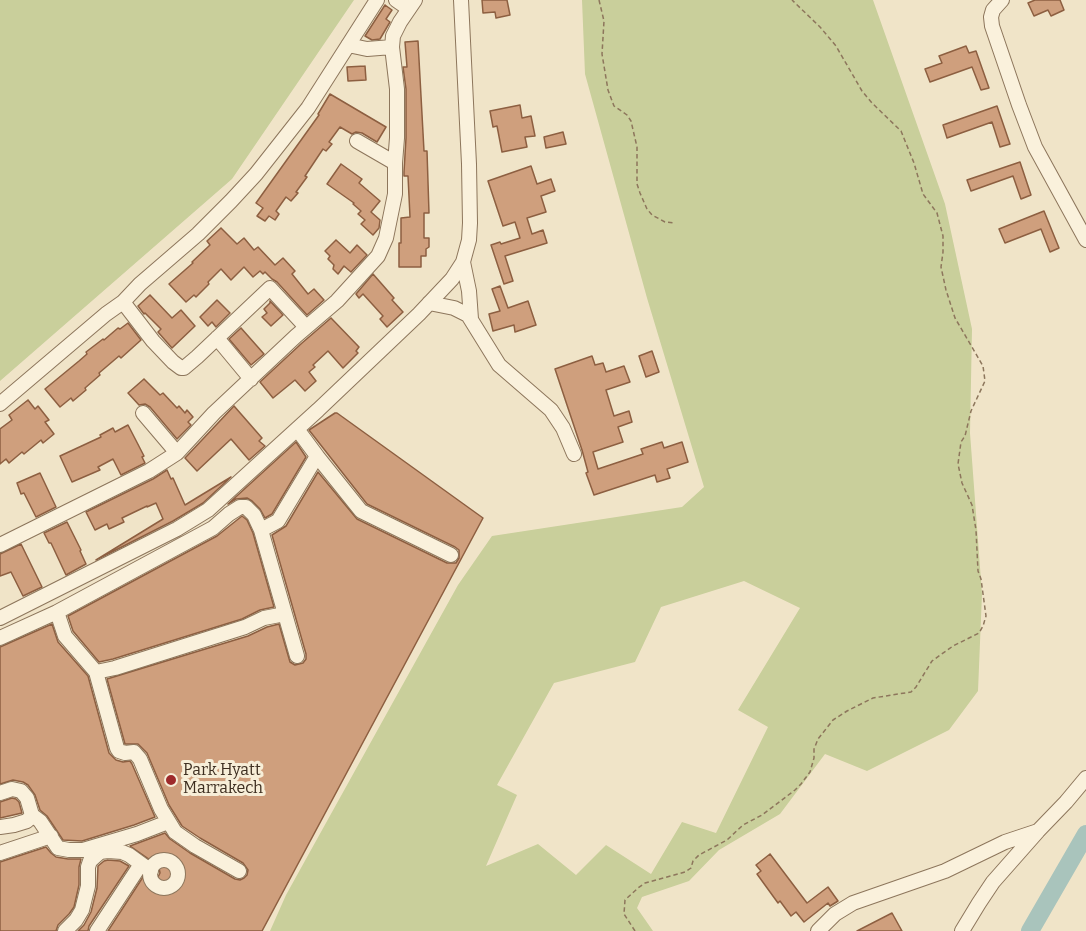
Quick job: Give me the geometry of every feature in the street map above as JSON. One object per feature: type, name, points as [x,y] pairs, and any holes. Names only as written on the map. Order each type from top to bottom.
[{"type":"street","points":[[0,404],[123,302],[140,284],[198,234],[256,174],[308,108],[377,0]]},
{"type":"street","points":[[0,545],[149,471],[177,453],[214,413],[337,301],[378,256],[386,238],[394,200],[397,89],[392,47],[393,36],[412,5],[396,0]]},
{"type":"street","points":[[0,618],[177,529],[201,514],[235,487],[297,429],[452,279],[463,262],[469,240],[470,205],[461,0]]},
{"type":"street","points":[[1002,0],[993,10],[992,26],[1019,105],[1035,147],[1086,240]]},
{"type":"street","points":[[348,45],[367,50],[392,47]]},
{"type":"street","points":[[357,141],[395,163]]},
{"type":"street","points":[[463,262],[471,319]]},
{"type":"street","points":[[123,302],[153,341],[181,368],[197,357],[270,288],[306,327]]},
{"type":"street","points":[[458,309],[469,296]]},
{"type":"street","points":[[429,303],[458,309],[468,315],[499,365],[551,410],[563,428],[574,454]]},
{"type":"street","points":[[217,338],[251,379]]},
{"type":"street","points":[[143,413],[177,453]]},
{"type":"street","points":[[297,429],[361,511],[451,555]]},
{"type":"street","points":[[261,530],[278,521],[317,456]]},
{"type":"street","points":[[0,638],[57,612],[213,528],[240,507],[246,507],[254,515],[261,530],[297,657]]},
{"type":"street","points":[[57,612],[65,636],[96,672],[117,748],[125,753],[134,752],[140,759],[168,822],[175,831],[195,846],[239,871]]},
{"type":"street","points":[[96,672],[245,627],[264,618],[285,614]]},
{"type":"street","points":[[962,931],[993,882],[1086,778]]},
{"type":"street","points":[[0,793],[12,789],[21,790],[27,798],[32,815],[40,821],[58,848],[69,850],[83,850],[168,822]]},
{"type":"street","points":[[0,826],[14,825],[27,820],[32,815]]},
{"type":"street","points":[[818,931],[835,914],[853,903],[945,871],[1005,842],[1038,831]]},
{"type":"street","points":[[0,853],[51,836]]},
{"type":"street","points":[[65,931],[76,920],[82,909],[88,886],[90,861],[100,852],[122,852],[146,868],[97,931]]},
{"type":"path","points":[[599,0],[604,21],[602,54],[608,90],[614,106],[627,115],[631,121],[637,147],[640,193],[652,215],[675,224]]},
{"type":"path","points":[[635,931],[624,914],[625,900],[638,888],[685,872],[691,868],[693,861],[699,855],[727,840],[743,825],[762,815],[795,790],[810,772],[818,739],[833,720],[873,698],[911,692],[932,661],[953,646],[979,633],[986,616],[978,571],[972,505],[962,483],[958,464],[960,442],[965,435],[971,411],[985,381],[982,366],[955,318],[946,290],[941,267],[943,236],[937,213],[923,194],[901,131],[872,104],[836,46],[792,0]]},
{"type":"green space","points":[[0,0],[354,0],[232,179],[0,381]]},
{"type":"green space","points":[[582,0],[873,0],[945,204],[972,329],[970,433],[982,594],[978,691],[949,730],[867,771],[825,754],[780,814],[719,850],[689,881],[642,897],[637,908],[653,931],[270,931],[286,895],[458,585],[492,536],[682,507],[704,487],[647,298],[585,74]],"holes":[[[744,581],[800,608],[738,710],[768,727],[716,833],[682,822],[651,874],[606,845],[576,875],[538,844],[486,866],[517,795],[497,785],[554,683],[635,662],[661,607]]]},
{"type":"building","points":[[482,0],[507,0],[510,15],[496,18],[495,12],[483,13]]},
{"type":"building","points":[[1035,0],[1060,0],[1064,10],[1051,16],[1048,10],[1034,16],[1028,3]]},
{"type":"building","points":[[385,5],[392,10],[386,19],[390,22],[380,39],[372,40],[365,36]]},
{"type":"building","points":[[418,41],[424,151],[427,151],[429,213],[424,213],[424,238],[429,238],[429,247],[426,249],[426,256],[421,256],[421,267],[399,267],[401,218],[410,217],[408,176],[404,176],[406,89],[403,67],[407,67],[405,42]]},
{"type":"building","points":[[966,46],[969,53],[976,51],[989,88],[981,90],[972,67],[930,82],[925,69],[942,63],[939,56]]},
{"type":"building","points":[[365,66],[366,80],[348,81],[347,67]]},
{"type":"building","points":[[330,94],[386,127],[377,142],[362,133],[352,134],[340,127],[329,142],[332,144],[326,151],[323,149],[305,176],[307,177],[296,192],[298,193],[291,201],[286,197],[276,211],[279,214],[275,220],[269,216],[265,221],[257,216],[263,208],[256,203],[319,115]]},
{"type":"building","points":[[520,105],[522,118],[531,116],[535,136],[525,137],[527,147],[502,152],[497,126],[493,127],[490,111]]},
{"type":"building","points":[[997,106],[1010,144],[1000,147],[992,122],[947,138],[943,125]]},
{"type":"building","points":[[563,132],[566,144],[546,148],[544,137]]},
{"type":"building","points":[[1020,162],[1031,195],[1021,199],[1013,176],[971,191],[967,180]]},
{"type":"building","points":[[341,164],[362,179],[359,183],[380,201],[371,212],[380,220],[379,228],[373,235],[361,224],[365,220],[358,214],[361,211],[354,203],[327,184]]},
{"type":"building","points":[[531,166],[537,184],[551,179],[555,191],[541,196],[546,212],[527,218],[532,234],[543,230],[547,243],[505,256],[513,281],[504,284],[491,245],[520,238],[515,222],[503,226],[488,181]]},
{"type":"building","points":[[1044,211],[1059,248],[1050,252],[1041,229],[1005,243],[999,229]]},
{"type":"building","points":[[221,228],[237,244],[244,238],[254,250],[258,247],[275,265],[283,258],[295,271],[292,274],[308,294],[314,289],[324,300],[307,315],[265,272],[263,274],[260,271],[253,277],[244,267],[231,280],[221,269],[196,297],[194,295],[186,302],[169,284],[210,245],[207,241]]},
{"type":"building","points":[[336,240],[350,253],[357,245],[367,255],[351,272],[344,266],[338,274],[328,259],[330,256],[325,251]]},
{"type":"building","points":[[373,274],[403,312],[387,327],[380,319],[383,316],[363,294],[359,298],[356,294]]},
{"type":"building","points":[[500,286],[508,308],[528,301],[536,325],[515,332],[514,325],[493,331],[489,314],[500,311],[492,289]]},
{"type":"building","points":[[150,295],[172,318],[181,310],[195,326],[172,348],[158,332],[161,329],[138,306]]},
{"type":"building","points":[[217,300],[230,313],[216,327],[212,322],[208,326],[200,317]]},
{"type":"building","points":[[270,301],[283,315],[271,326],[262,317],[267,313],[264,309]]},
{"type":"building","points":[[331,318],[359,347],[356,351],[358,353],[343,368],[328,351],[313,365],[315,367],[309,372],[316,381],[305,391],[295,380],[273,398],[260,382]]},
{"type":"building","points":[[128,323],[141,340],[99,373],[100,375],[73,401],[71,398],[60,407],[45,389],[87,354],[86,352]]},
{"type":"building","points":[[241,328],[264,354],[251,365],[229,339]]},
{"type":"building","points":[[652,351],[659,372],[646,377],[639,356]]},
{"type":"building","points":[[592,356],[595,365],[603,363],[606,372],[624,366],[630,382],[606,390],[614,416],[629,411],[632,422],[618,427],[623,442],[593,452],[598,469],[643,454],[641,449],[662,442],[664,448],[682,442],[688,462],[667,469],[670,478],[657,482],[655,475],[594,495],[586,473],[588,472],[582,450],[555,369]]},
{"type":"building","points":[[144,379],[160,395],[163,393],[177,408],[179,406],[185,413],[187,410],[193,417],[188,422],[191,425],[177,439],[150,407],[145,404],[139,405],[128,393]]},
{"type":"building","points":[[28,400],[35,409],[38,406],[49,420],[45,422],[54,434],[43,443],[41,440],[24,454],[22,452],[9,463],[6,459],[0,464],[0,429],[12,420],[9,415]]},
{"type":"building","points":[[234,406],[262,438],[259,441],[265,446],[249,460],[231,439],[197,471],[185,458]]},
{"type":"building","points":[[335,413],[483,518],[262,931],[108,931],[143,877],[149,880],[154,879],[160,873],[156,864],[130,846],[165,833],[190,853],[235,879],[244,878],[248,870],[243,863],[182,826],[169,805],[147,753],[138,744],[125,744],[107,679],[248,636],[279,624],[290,662],[295,665],[303,663],[306,654],[272,535],[286,526],[318,472],[357,519],[447,563],[456,563],[459,558],[459,550],[455,547],[367,504],[309,430]]},
{"type":"building","points":[[128,425],[144,456],[142,457],[145,463],[121,475],[113,459],[98,467],[100,470],[72,482],[60,456],[101,437],[100,435],[113,428],[115,432]]},
{"type":"building","points":[[296,442],[306,457],[272,514],[265,518],[260,509],[247,498],[236,499],[228,504]]},
{"type":"building","points":[[167,470],[185,505],[231,477],[203,503],[96,560],[163,519],[156,503],[122,518],[124,522],[109,529],[107,524],[95,530],[86,512]]},
{"type":"building","points":[[40,473],[56,507],[36,517],[24,493],[21,494],[17,483]]},
{"type":"building","points":[[242,516],[247,520],[253,533],[274,607],[260,610],[242,619],[99,662],[73,631],[68,616],[217,536]]},
{"type":"building","points":[[67,522],[86,564],[66,575],[44,533]]},
{"type":"building","points":[[21,544],[42,587],[23,596],[11,572],[0,576],[0,554]]},
{"type":"building","points":[[52,624],[58,642],[88,676],[109,753],[116,760],[130,761],[155,817],[82,841],[63,840],[47,816],[40,810],[35,795],[28,785],[13,780],[0,784],[0,647]]},
{"type":"building","points":[[12,798],[19,802],[22,813],[0,818],[0,802]]},
{"type":"building","points":[[46,847],[56,857],[81,859],[74,907],[58,925],[56,931],[0,931],[0,862]]},
{"type":"building","points":[[770,854],[807,903],[828,887],[838,901],[830,906],[828,903],[804,922],[796,912],[791,916],[780,901],[778,903],[757,874],[761,871],[756,865]]},
{"type":"building","points":[[108,860],[120,861],[129,866],[89,926],[88,931],[78,931],[91,912],[97,888],[98,866]]},
{"type":"building","points":[[892,913],[902,931],[857,931]]},
{"type":"waterway","points":[[1030,931],[1086,834]]},
{"type":"place","name":"Park Hyatt Marrakech","points":[[171,780]]}]
